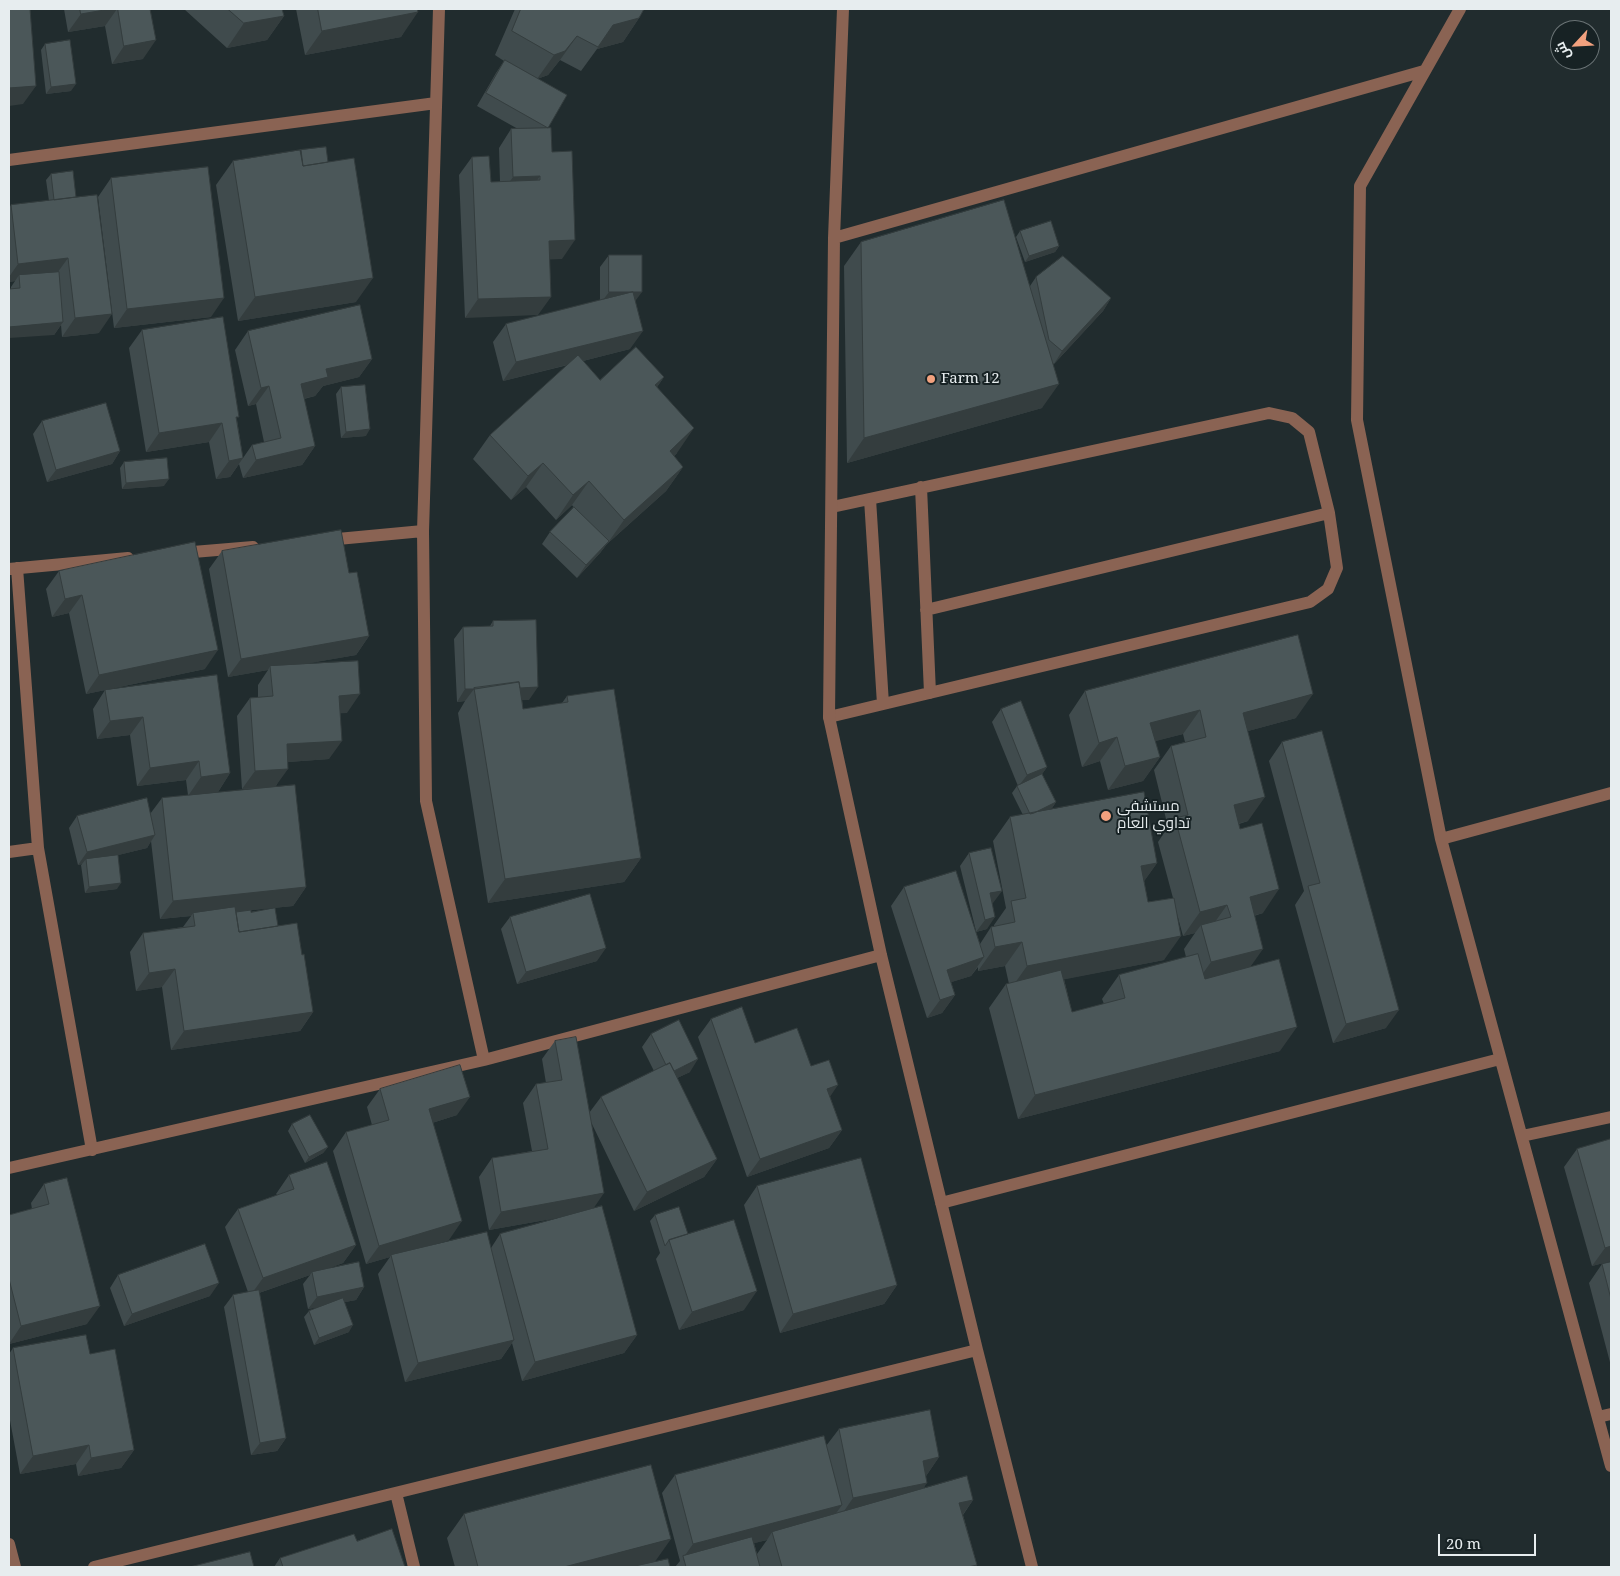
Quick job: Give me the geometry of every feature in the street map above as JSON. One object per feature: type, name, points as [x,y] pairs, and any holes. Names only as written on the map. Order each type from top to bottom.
[{"type":"street","points":[[439,9],[423,531],[426,801],[484,1060]]},
{"type":"street","points":[[843,9],[834,238],[829,717],[882,955],[977,1350],[1032,1567]]},
{"type":"street","points":[[1460,9],[1360,186],[1357,420],[1441,839],[1611,1466]]},
{"type":"street","points":[[834,238],[1424,71]]},
{"type":"street","points":[[9,160],[436,103]]},
{"type":"street","points":[[829,717],[1310,602],[1328,590],[1338,568],[1329,513],[1309,432],[1292,418],[1269,413],[832,507]]},
{"type":"street","points":[[921,488],[930,693]]},
{"type":"street","points":[[870,499],[884,704]]},
{"type":"street","points":[[926,610],[1329,513]]},
{"type":"street","points":[[314,541],[423,531]]},
{"type":"street","points":[[166,554],[265,545]]},
{"type":"street","points":[[92,1150],[38,848],[13,568],[136,557]]},
{"type":"street","points":[[1441,839],[1611,793]]},
{"type":"street","points":[[9,852],[38,848]]},
{"type":"street","points":[[9,1168],[484,1060],[882,955]]},
{"type":"street","points":[[942,1203],[1500,1059]]},
{"type":"street","points":[[1522,1136],[1611,1117]]},
{"type":"street","points":[[94,1567],[977,1350]]},
{"type":"street","points":[[1598,1417],[1611,1414]]},
{"type":"street","points":[[396,1493],[414,1567]]},
{"type":"street","points":[[9,1544],[14,1567]]},
{"type":"building","points":[[9,9],[30,9],[36,86],[9,88]]},
{"type":"building","points":[[80,9],[110,9],[81,14]]},
{"type":"building","points":[[118,9],[150,9],[156,40],[124,46]]},
{"type":"building","points":[[228,9],[282,9],[284,16],[244,23]]},
{"type":"building","points":[[318,9],[417,9],[418,12],[322,31]]},
{"type":"building","points":[[521,9],[644,9],[639,18],[613,25],[598,47],[577,36],[565,51],[554,55],[512,31]]},
{"type":"building","points":[[70,40],[76,84],[51,87],[45,44]]},
{"type":"building","points":[[505,60],[567,95],[548,128],[486,93]]},
{"type":"building","points":[[551,128],[552,152],[572,151],[575,240],[549,241],[551,297],[478,299],[472,157],[489,156],[491,182],[540,180],[540,176],[513,177],[511,129]]},
{"type":"building","points":[[326,147],[328,162],[303,166],[300,150]]},
{"type":"building","points":[[301,150],[303,166],[354,158],[373,278],[255,297],[233,161]]},
{"type":"building","points":[[208,167],[224,298],[127,309],[111,178]]},
{"type":"building","points":[[73,171],[76,197],[54,200],[51,174]]},
{"type":"building","points":[[97,195],[112,314],[75,318],[68,258],[18,264],[11,205]]},
{"type":"building","points":[[1004,200],[1059,384],[864,438],[861,242]]},
{"type":"building","points":[[1051,221],[1059,246],[1029,256],[1020,231]]},
{"type":"building","points":[[609,255],[642,255],[642,292],[609,292]]},
{"type":"building","points":[[1063,256],[1111,298],[1062,351],[1049,340],[1036,277]]},
{"type":"building","points":[[59,272],[63,322],[9,327],[9,289],[20,288],[19,275]]},
{"type":"building","points":[[633,292],[643,331],[516,362],[506,324]]},
{"type":"building","points":[[360,305],[372,359],[326,369],[328,377],[301,384],[315,446],[256,460],[252,445],[281,438],[269,386],[261,388],[248,331]]},
{"type":"building","points":[[223,317],[239,417],[236,417],[243,458],[229,461],[222,423],[159,433],[142,330]]},
{"type":"building","points":[[636,347],[664,377],[655,385],[694,428],[670,451],[683,467],[624,520],[589,481],[573,495],[543,463],[528,476],[490,435],[578,355],[600,380]]},
{"type":"building","points":[[365,385],[370,429],[346,432],[341,387]]},
{"type":"building","points":[[106,403],[120,451],[56,470],[42,421]]},
{"type":"building","points":[[167,458],[169,479],[126,483],[124,462]]},
{"type":"building","points":[[574,507],[609,541],[586,565],[550,532]]},
{"type":"building","points":[[341,530],[349,573],[357,572],[369,636],[241,659],[222,551]]},
{"type":"building","points":[[195,542],[218,650],[99,675],[82,595],[65,599],[59,571]]},
{"type":"building","points":[[536,620],[538,687],[520,688],[519,682],[465,689],[463,627],[493,626],[493,621]]},
{"type":"building","points":[[1298,635],[1313,694],[1243,713],[1265,797],[1234,805],[1240,829],[1262,823],[1279,889],[1250,897],[1263,949],[1211,962],[1201,925],[1231,917],[1227,905],[1200,912],[1175,818],[1188,815],[1171,746],[1206,737],[1200,710],[1150,723],[1160,757],[1125,766],[1117,737],[1099,743],[1085,691]]},
{"type":"building","points":[[358,661],[360,694],[339,696],[342,741],[287,744],[288,769],[255,771],[250,698],[273,696],[270,666]]},
{"type":"building","points":[[217,675],[230,773],[201,777],[199,761],[150,768],[143,717],[110,721],[105,690]]},
{"type":"building","points":[[519,682],[523,709],[568,702],[567,696],[614,689],[641,858],[505,879],[474,688]]},
{"type":"building","points":[[1021,701],[1047,767],[1027,775],[1001,709]]},
{"type":"building","points":[[1322,731],[1399,1010],[1346,1024],[1308,886],[1320,883],[1282,742]]},
{"type":"building","points":[[1042,774],[1056,802],[1030,814],[1017,786]]},
{"type":"building","points":[[295,785],[306,887],[173,901],[162,798]]},
{"type":"building","points":[[1144,792],[1157,863],[1141,866],[1148,902],[1174,898],[1181,936],[1027,966],[1022,942],[995,947],[991,927],[1015,922],[1011,901],[1026,898],[1010,817]]},
{"type":"building","points":[[147,798],[155,835],[87,852],[77,816]]},
{"type":"building","points":[[991,848],[1002,891],[990,893],[995,917],[985,920],[969,853]]},
{"type":"building","points":[[118,855],[121,883],[89,887],[86,859]]},
{"type":"building","points":[[956,871],[984,957],[947,970],[955,995],[940,1000],[904,887]]},
{"type":"building","points":[[590,894],[606,948],[526,972],[510,917]]},
{"type":"building","points":[[235,907],[239,932],[297,923],[313,1012],[184,1031],[175,969],[149,973],[143,933],[195,926],[193,913]]},
{"type":"building","points":[[275,908],[278,926],[239,932],[236,912],[251,910],[251,912]]},
{"type":"building","points":[[1198,954],[1205,979],[1279,959],[1297,1027],[1035,1095],[1006,984],[1061,970],[1072,1012],[1125,998],[1119,975]]},
{"type":"building","points":[[742,1007],[755,1043],[797,1028],[811,1066],[829,1060],[838,1085],[827,1089],[842,1130],[760,1159],[711,1019]]},
{"type":"building","points":[[679,1020],[698,1059],[674,1071],[670,1063],[666,1065],[651,1034]]},
{"type":"building","points":[[576,1037],[604,1193],[501,1212],[492,1158],[548,1149],[536,1084],[562,1080],[555,1041]]},
{"type":"building","points":[[670,1063],[717,1159],[647,1192],[601,1097]]},
{"type":"building","points":[[460,1065],[470,1097],[429,1109],[462,1221],[379,1246],[346,1132],[389,1120],[380,1089]]},
{"type":"building","points":[[310,1115],[328,1147],[309,1157],[292,1124]]},
{"type":"building","points":[[1611,1139],[1611,1246],[1605,1248],[1577,1149]]},
{"type":"building","points":[[861,1158],[897,1285],[793,1314],[757,1186]]},
{"type":"building","points":[[327,1162],[356,1245],[263,1278],[238,1209],[294,1189],[289,1175]]},
{"type":"building","points":[[67,1178],[100,1306],[21,1326],[9,1279],[9,1215],[49,1204],[44,1184]]},
{"type":"building","points":[[602,1206],[637,1335],[535,1362],[500,1234]]},
{"type":"building","points":[[679,1207],[688,1234],[669,1240],[665,1246],[655,1215]]},
{"type":"building","points":[[734,1220],[757,1291],[692,1312],[669,1240]]},
{"type":"building","points":[[487,1232],[514,1340],[418,1363],[391,1255]]},
{"type":"building","points":[[205,1244],[219,1283],[132,1314],[118,1275]]},
{"type":"building","points":[[359,1262],[364,1287],[317,1297],[312,1272]]},
{"type":"building","points":[[1611,1262],[1611,1299],[1602,1264]]},
{"type":"building","points":[[259,1290],[286,1438],[260,1443],[233,1295]]},
{"type":"building","points":[[343,1298],[353,1325],[319,1338],[309,1311]]},
{"type":"building","points":[[86,1335],[90,1354],[115,1349],[134,1450],[91,1458],[89,1445],[33,1456],[13,1348]]},
{"type":"building","points":[[930,1410],[939,1457],[923,1461],[927,1483],[853,1498],[839,1429]]},
{"type":"building","points":[[824,1436],[842,1505],[693,1544],[675,1475]]},
{"type":"building","points":[[651,1465],[671,1539],[564,1567],[478,1567],[464,1514]]},
{"type":"building","points":[[967,1476],[973,1500],[959,1503],[977,1565],[968,1567],[782,1567],[772,1532]]},
{"type":"building","points":[[392,1529],[405,1567],[283,1567],[280,1558],[354,1534],[357,1541]]},
{"type":"building","points":[[752,1537],[760,1567],[686,1567],[683,1556]]},
{"type":"building","points":[[250,1552],[254,1567],[190,1567]]},
{"type":"building","points":[[668,1559],[670,1567],[631,1567]]},
{"type":"place","name":"Farm 12","points":[[931,379]]},
{"type":"place","name":"مستشفى تداوي العام","points":[[1106,816]]}]
